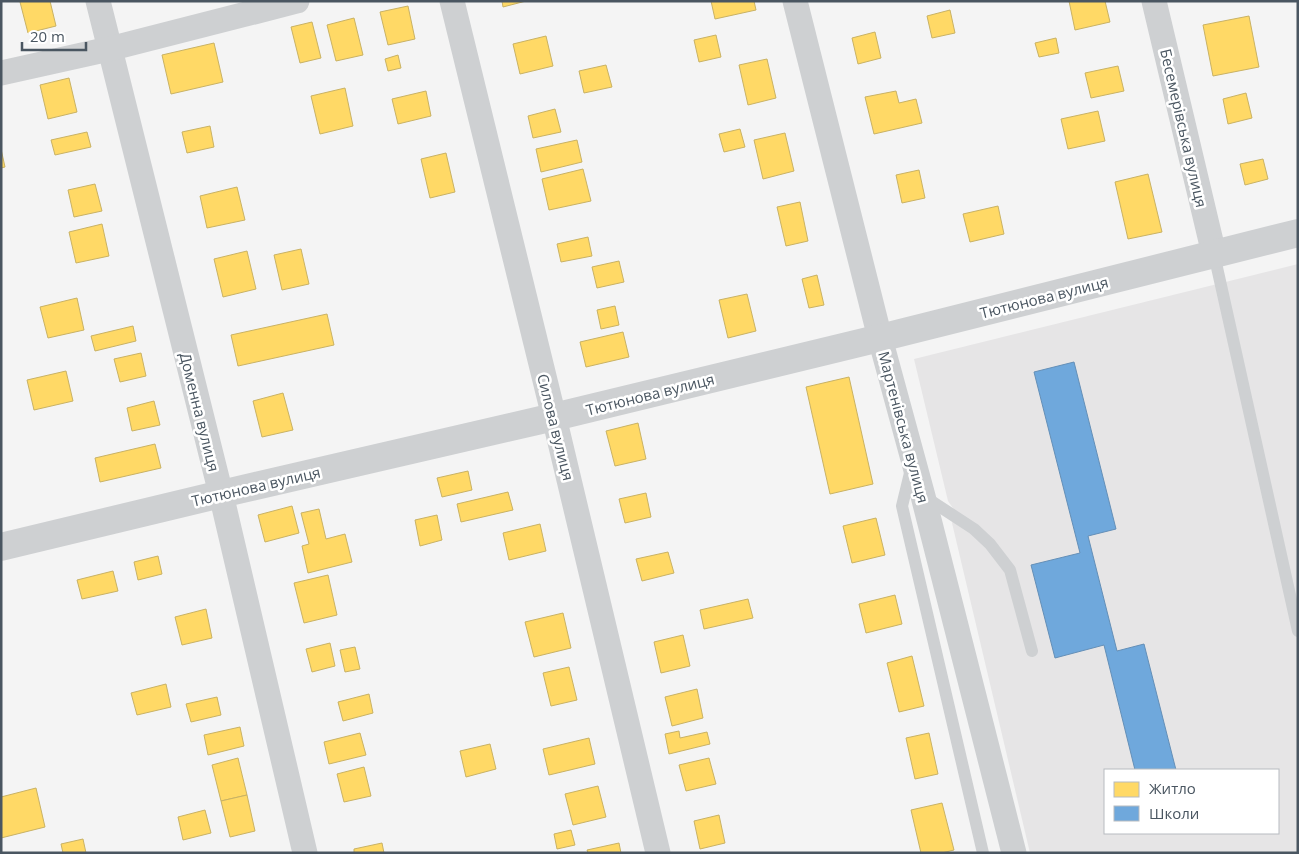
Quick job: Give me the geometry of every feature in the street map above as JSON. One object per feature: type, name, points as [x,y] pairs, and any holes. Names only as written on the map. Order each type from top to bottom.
[{"type":"street","name":"Доменна вулиця","points":[[98,1],[221,494],[305,853]]},
{"type":"street","points":[[1,72],[109,49],[297,1]]},
{"type":"street","name":"Силова вулиця","points":[[452,1],[658,853]]},
{"type":"street","name":"Мартенівська вулиця","points":[[795,1],[880,338],[923,496],[1014,853]]},
{"type":"street","name":"Бесемерівська вулиця","points":[[1154,1],[1214,254]]},
{"type":"street","name":"Тютюнова вулиця","points":[[1,547],[221,494],[554,418],[1298,233]]},
{"type":"lane","points":[[1214,254],[1298,631]]},
{"type":"lane","points":[[913,461],[902,506],[983,853]]},
{"type":"lane","points":[[923,496],[974,529],[990,544],[1010,570],[1032,650]]},
{"type":"shaded area","points":[[1298,264],[1298,853],[1030,853],[952,523],[955,511],[948,501],[914,359]]},
{"type":"building: Житло","points":[[50,1],[56,26],[28,33],[20,2]]},
{"type":"building: Житло","points":[[502,1],[526,1],[503,7]]},
{"type":"building: Житло","points":[[711,1],[754,1],[756,10],[715,19]]},
{"type":"building: Житло","points":[[1069,1],[1105,1],[1110,22],[1075,30]]},
{"type":"building: Житло","points":[[408,6],[415,39],[388,45],[380,12]]},
{"type":"building: Житло","points":[[950,10],[955,33],[932,38],[927,16]]},
{"type":"building: Житло","points":[[1249,16],[1259,67],[1213,76],[1203,25]]},
{"type":"building: Житло","points":[[354,18],[363,55],[336,61],[327,25]]},
{"type":"building: Житло","points":[[312,22],[321,58],[300,63],[291,27]]},
{"type":"building: Житло","points":[[875,32],[881,58],[858,64],[852,38]]},
{"type":"building: Житло","points":[[716,35],[721,57],[699,62],[694,40]]},
{"type":"building: Житло","points":[[546,36],[553,66],[520,74],[513,44]]},
{"type":"building: Житло","points":[[1056,38],[1059,53],[1039,57],[1035,43]]},
{"type":"building: Житло","points":[[214,43],[223,82],[171,94],[162,55]]},
{"type":"building: Житло","points":[[398,55],[401,68],[388,71],[385,59]]},
{"type":"building: Житло","points":[[767,59],[776,98],[748,105],[739,65]]},
{"type":"building: Житло","points":[[606,65],[612,87],[584,93],[579,71]]},
{"type":"building: Житло","points":[[1118,66],[1124,91],[1091,98],[1085,73]]},
{"type":"building: Житло","points":[[69,78],[77,112],[48,119],[40,85]]},
{"type":"building: Житло","points":[[345,88],[353,126],[320,134],[311,96]]},
{"type":"building: Житло","points":[[426,91],[431,116],[398,124],[392,99]]},
{"type":"building: Житло","points":[[896,91],[899,103],[916,99],[922,123],[874,134],[865,97]]},
{"type":"building: Житло","points":[[1246,93],[1252,118],[1228,124],[1223,99]]},
{"type":"building: Житло","points":[[555,109],[561,132],[533,138],[528,116]]},
{"type":"building: Житло","points":[[1098,111],[1105,141],[1068,149],[1061,119]]},
{"type":"building: Житло","points":[[210,126],[214,147],[187,153],[182,132]]},
{"type":"building: Житло","points":[[740,129],[745,147],[724,152],[719,134]]},
{"type":"building: Житло","points":[[87,132],[91,147],[55,155],[51,140]]},
{"type":"building: Житло","points":[[785,133],[794,171],[763,179],[754,140]]},
{"type":"building: Житло","points":[[577,140],[582,162],[541,172],[536,149]]},
{"type":"building: Житло","points":[[1,149],[5,167],[1,168]]},
{"type":"building: Житло","points":[[446,153],[455,192],[430,198],[421,159]]},
{"type":"building: Житло","points":[[1263,159],[1268,179],[1245,185],[1240,164]]},
{"type":"building: Житло","points":[[583,169],[591,201],[549,210],[542,179]]},
{"type":"building: Житло","points":[[919,170],[925,198],[902,203],[896,175]]},
{"type":"building: Житло","points":[[1148,174],[1162,232],[1128,239],[1115,182]]},
{"type":"building: Житло","points":[[95,184],[102,211],[74,217],[68,190]]},
{"type":"building: Житло","points":[[237,187],[245,220],[207,228],[200,196]]},
{"type":"building: Житло","points":[[800,202],[808,241],[786,246],[777,207]]},
{"type":"building: Житло","points":[[998,206],[1004,234],[970,242],[963,214]]},
{"type":"building: Житло","points":[[102,224],[109,256],[76,263],[69,232]]},
{"type":"building: Житло","points":[[588,237],[592,256],[561,262],[557,244]]},
{"type":"building: Житло","points":[[301,249],[309,284],[282,290],[274,255]]},
{"type":"building: Житло","points":[[247,251],[256,289],[223,297],[214,259]]},
{"type":"building: Житло","points":[[619,261],[624,282],[597,288],[592,267]]},
{"type":"building: Житло","points":[[817,275],[824,305],[809,308],[802,279]]},
{"type":"building: Житло","points":[[747,294],[756,331],[728,338],[719,300]]},
{"type":"building: Житло","points":[[77,298],[84,330],[48,338],[40,307]]},
{"type":"building: Житло","points":[[615,306],[619,325],[601,329],[597,310]]},
{"type":"building: Житло","points":[[327,314],[334,345],[238,366],[231,335]]},
{"type":"building: Житло","points":[[133,326],[136,341],[95,351],[91,336]]},
{"type":"building: Житло","points":[[623,332],[629,357],[586,367],[580,342]]},
{"type":"building: Житло","points":[[141,353],[146,376],[120,382],[114,359]]},
{"type":"building: Житло","points":[[66,371],[73,401],[34,410],[27,380]]},
{"type":"building: Житло","points":[[849,377],[873,484],[830,494],[806,387]]},
{"type":"building: Житло","points":[[283,393],[293,430],[262,437],[253,401]]},
{"type":"building: Житло","points":[[154,401],[160,425],[132,431],[127,408]]},
{"type":"building: Житло","points":[[638,423],[646,459],[615,466],[606,431]]},
{"type":"building: Житло","points":[[155,444],[161,468],[100,482],[95,458]]},
{"type":"building: Житло","points":[[468,471],[472,490],[442,497],[437,478]]},
{"type":"building: Житло","points":[[508,492],[513,510],[461,522],[457,504]]},
{"type":"building: Житло","points":[[646,493],[651,517],[625,523],[619,499]]},
{"type":"building: Житло","points":[[292,506],[299,533],[265,542],[258,515]]},
{"type":"building: Житло","points":[[319,509],[326,539],[345,534],[352,562],[308,573],[302,546],[309,544],[301,513]]},
{"type":"building: Житло","points":[[437,515],[442,540],[420,546],[415,520]]},
{"type":"building: Житло","points":[[876,518],[885,555],[852,563],[843,526]]},
{"type":"building: Житло","points":[[540,524],[546,551],[509,560],[503,533]]},
{"type":"building: Житло","points":[[668,552],[674,573],[642,581],[636,559]]},
{"type":"building: Житло","points":[[158,556],[162,574],[138,580],[134,562]]},
{"type":"building: Житло","points":[[113,571],[118,591],[82,599],[77,580]]},
{"type":"building: Житло","points":[[328,575],[337,615],[304,623],[294,583]]},
{"type":"building: Житло","points":[[895,595],[902,624],[866,633],[859,604]]},
{"type":"building: Житло","points":[[748,599],[753,618],[704,629],[700,610]]},
{"type":"building: Житло","points":[[206,609],[212,638],[182,645],[175,617]]},
{"type":"building: Житло","points":[[563,613],[571,648],[534,657],[525,622]]},
{"type":"building: Житло","points":[[683,635],[690,666],[661,673],[654,642]]},
{"type":"building: Житло","points":[[330,643],[335,666],[312,672],[306,649]]},
{"type":"building: Житло","points":[[355,647],[360,669],[345,672],[340,650]]},
{"type":"building: Житло","points":[[912,656],[924,706],[899,712],[887,663]]},
{"type":"building: Житло","points":[[569,667],[577,700],[551,706],[543,673]]},
{"type":"building: Житло","points":[[166,684],[171,707],[137,715],[131,693]]},
{"type":"building: Житло","points":[[697,689],[703,718],[672,726],[665,697]]},
{"type":"building: Житло","points":[[369,694],[373,713],[343,721],[338,702]]},
{"type":"building: Житло","points":[[217,697],[221,715],[191,722],[186,704]]},
{"type":"building: Житло","points":[[240,727],[244,746],[208,755],[204,735]]},
{"type":"building: Житло","points":[[679,731],[680,738],[707,732],[710,744],[669,754],[665,734]]},
{"type":"building: Житло","points":[[360,733],[366,755],[329,764],[324,742]]},
{"type":"building: Житло","points":[[929,733],[938,774],[915,779],[906,738]]},
{"type":"building: Житло","points":[[589,738],[595,764],[549,775],[543,749]]},
{"type":"building: Житло","points":[[490,744],[496,769],[466,777],[460,751]]},
{"type":"building: Житло","points":[[238,758],[247,795],[221,801],[212,765]]},
{"type":"building: Житло","points":[[709,758],[716,784],[686,791],[679,765]]},
{"type":"building: Житло","points":[[364,767],[371,796],[344,802],[337,774]]},
{"type":"building: Житло","points":[[598,786],[606,817],[573,825],[565,794]]},
{"type":"building: Житло","points":[[36,788],[45,827],[1,838],[1,797]]},
{"type":"building: Житло","points":[[247,795],[255,831],[230,837],[221,801]]},
{"type":"building: Житло","points":[[942,803],[954,850],[942,853],[921,853],[911,810]]},
{"type":"building: Житло","points":[[205,810],[211,833],[183,840],[178,817]]},
{"type":"building: Житло","points":[[719,815],[725,843],[700,849],[694,821]]},
{"type":"building: Житло","points":[[571,830],[575,845],[557,849],[554,834]]},
{"type":"building: Житло","points":[[83,839],[86,853],[63,853],[61,844]]},
{"type":"building: Житло","points":[[382,843],[384,853],[354,853],[354,849]]},
{"type":"building: Житло","points":[[619,843],[621,853],[588,853],[587,850]]},
{"type":"building: Школи","points":[[1074,362],[1116,529],[1088,536],[1117,651],[1144,644],[1176,769],[1135,769],[1104,645],[1055,658],[1031,565],[1080,553],[1034,372]]}]
